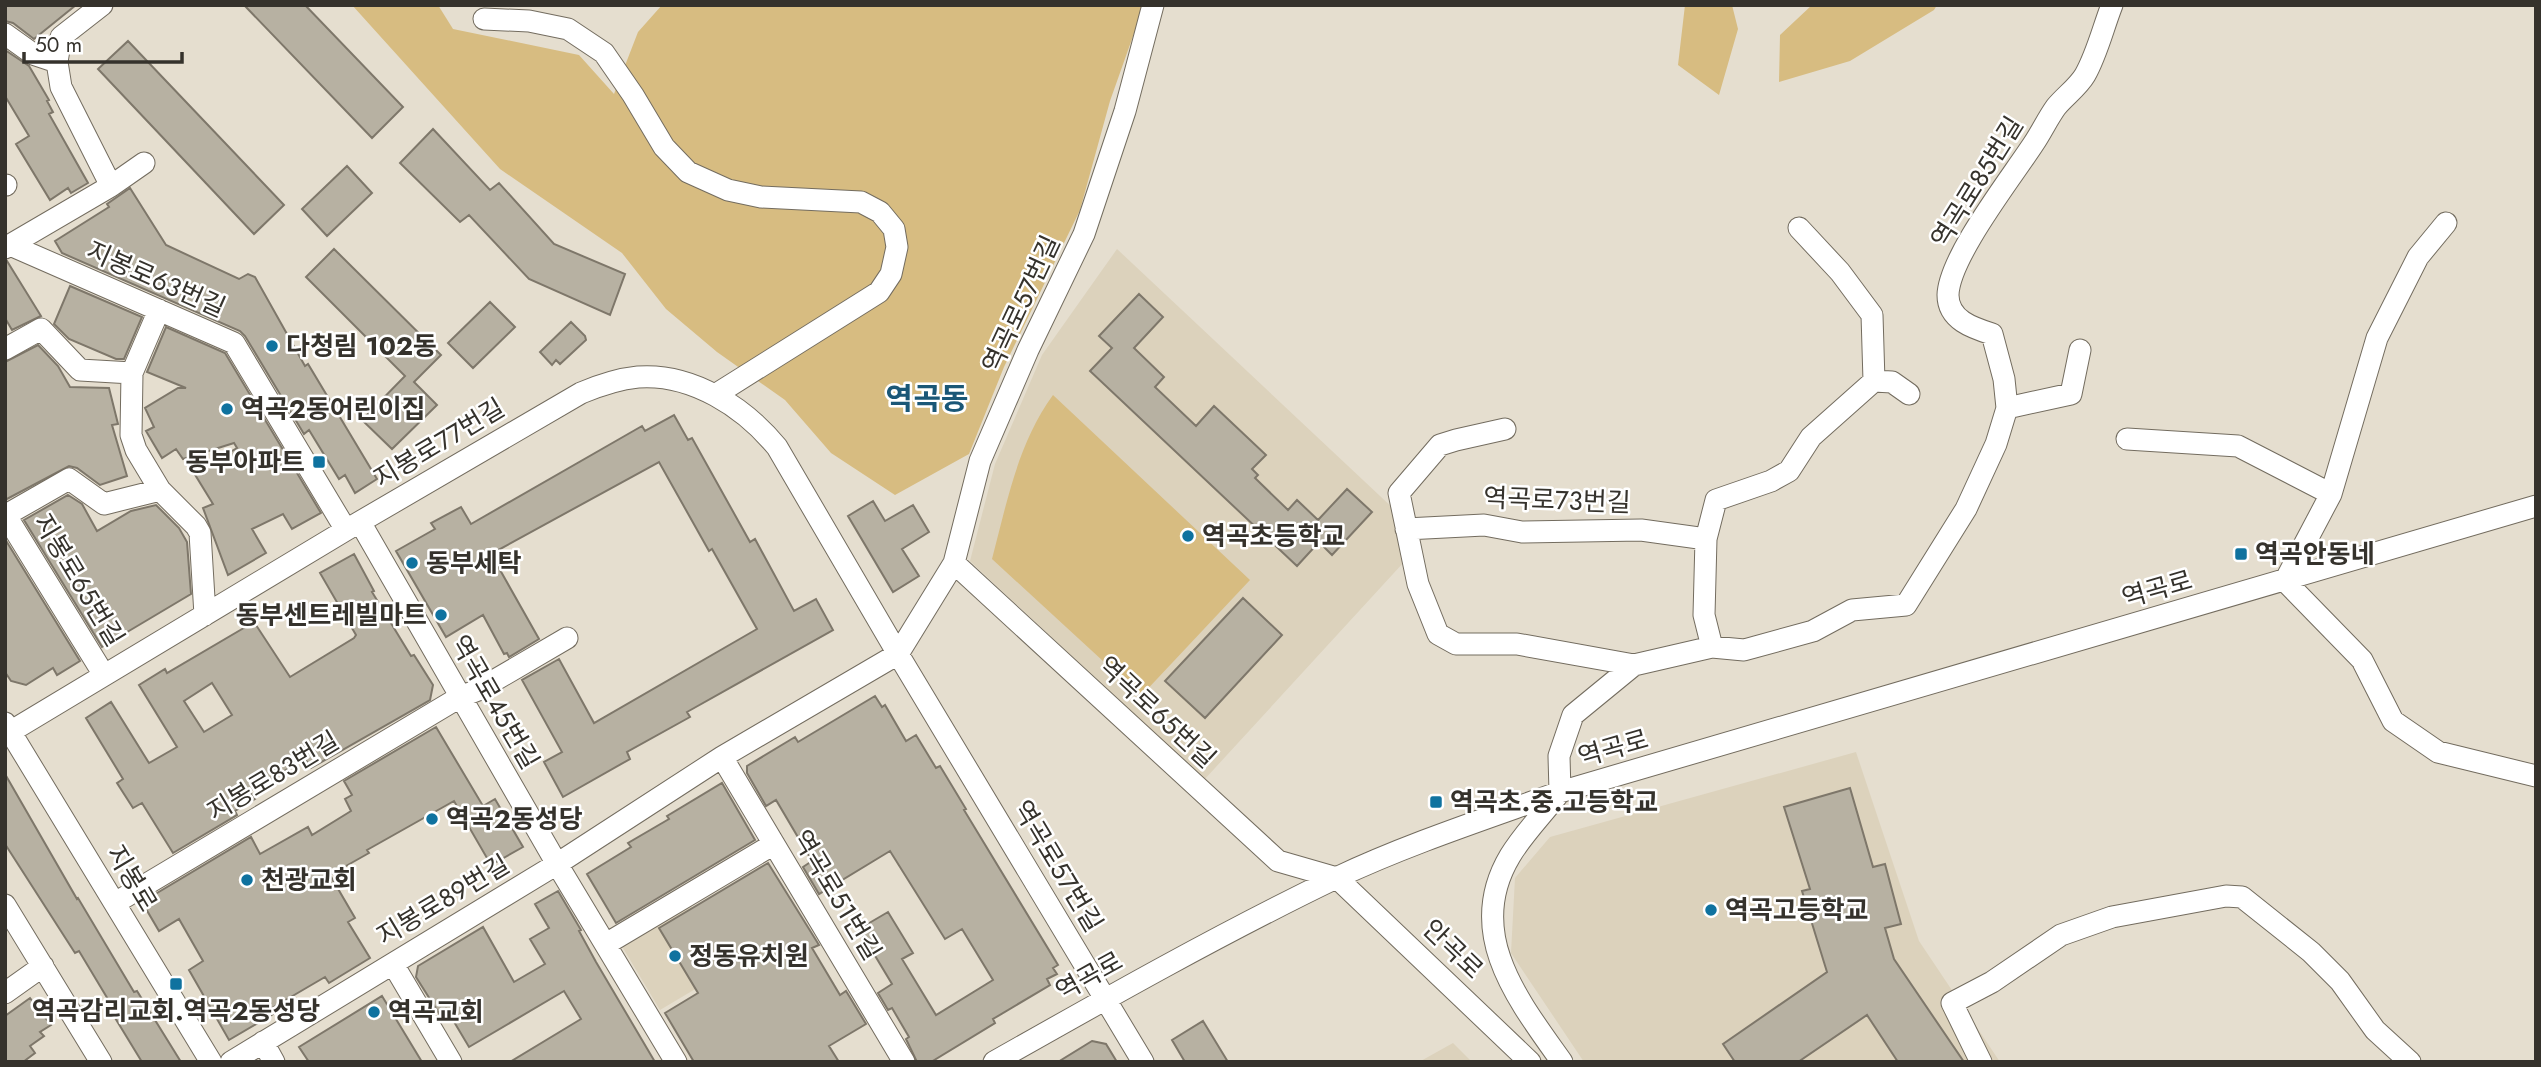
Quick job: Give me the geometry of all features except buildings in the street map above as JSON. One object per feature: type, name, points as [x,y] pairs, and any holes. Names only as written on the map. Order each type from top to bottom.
[{"type":"street","points":[[102,5],[61,37],[57,62],[61,87],[111,186]]},
{"type":"street","name":"역곡로57번길","points":[[898,654],[954,563],[980,461],[1028,351],[1084,234],[1125,110],[1153,5]]},
{"type":"street","name":"역곡로85번길","points":[[1712,648],[1744,650],[1813,631],[1852,610],[1906,605],[1966,509],[1996,444],[2007,408],[2004,379],[1992,334],[1972,328],[1957,318],[1948,297],[1951,281],[1961,256],[2012,173],[2056,107],[2084,76],[2112,5]]},
{"type":"street","points":[[484,19],[529,21],[568,29],[604,53],[634,95],[664,147],[688,172],[728,190],[761,197],[861,202],[880,212],[894,229],[897,247],[891,274],[878,292],[715,396]]},
{"type":"street","points":[[5,34],[33,54],[57,62]]},
{"type":"street","name":"지봉로63번길","points":[[7,243],[111,186],[144,163]]},
{"type":"street","points":[[2446,223],[2418,257],[2377,338],[2331,494],[2285,580],[2362,660],[2393,721],[2438,752],[2536,776]]},
{"type":"street","points":[[1799,228],[1840,272],[1872,315],[1874,381]]},
{"type":"street","name":"지봉로63번길","points":[[7,243],[234,344],[353,526]]},
{"type":"street","points":[[159,310],[132,373],[131,435],[135,450],[160,490],[200,533],[205,615]]},
{"type":"street","points":[[5,349],[41,330],[80,370],[132,373]]},
{"type":"street","points":[[2007,408],[2071,394],[2080,350]]},
{"type":"street","name":"지봉로77번길","points":[[7,730],[581,393],[608,382],[638,377],[662,378],[696,387],[715,396]]},
{"type":"street","points":[[1505,429],[1440,446],[1399,493],[1418,584],[1438,634],[1456,645],[1517,644],[1634,666],[1712,648],[1704,615],[1706,539],[1716,500],[1771,481],[1788,471],[1811,438],[1874,381],[1892,382],[1909,394]]},
{"type":"street","name":"역곡로57번길","points":[[715,396],[762,428],[777,447],[1143,1062]]},
{"type":"street","points":[[2127,439],[2238,446],[2331,494]]},
{"type":"street","points":[[6,514],[69,479],[104,504],[160,490]]},
{"type":"street","name":"역곡로","points":[[994,1062],[1105,999],[1337,878],[1419,842],[1560,792],[2536,506]]},
{"type":"street","name":"지봉로65번길","points":[[6,514],[104,675]]},
{"type":"street","name":"역곡로73번길","points":[[1406,529],[1484,524],[1522,532],[1641,530],[1706,539]]},
{"type":"street","name":"역곡로45번길","points":[[353,526],[460,696],[676,1062]]},
{"type":"street","name":"역곡로65번길","points":[[954,563],[1278,861],[1337,878]]},
{"type":"street","name":"지봉로83번길","points":[[115,902],[460,696],[478,690],[567,638]]},
{"type":"street","name":"지봉로89번길","points":[[231,1062],[557,864],[722,757],[898,654]]},
{"type":"street","points":[[1562,1062],[1521,1005],[1507,976],[1495,944],[1491,907],[1499,877],[1511,855],[1560,792],[1559,756],[1573,715],[1634,666]]},
{"type":"street","name":"지봉로","points":[[7,730],[211,1062]]},
{"type":"street","name":"역곡로51번길","points":[[722,757],[904,1062]]},
{"type":"street","points":[[606,944],[774,844]]},
{"type":"street","name":"안곡로","points":[[1337,878],[1530,1062]]},
{"type":"street","points":[[1981,1062],[1952,1003],[1993,982],[2061,935],[2112,917],[2226,896],[2242,897],[2311,952],[2340,981],[2375,1030],[2407,1061]]},
{"type":"street","points":[[5,905],[101,1062]]},
{"type":"street","points":[[393,964],[451,1062]]},
{"type":"street","points":[[5,993],[43,966]]},
{"type":"street","points":[[263,1042],[274,1062]]},
{"type":"shaded area","points":[[352,5],[438,5],[453,29],[579,55],[614,94],[638,32],[662,5],[1144,5],[1110,101],[1080,210],[1004,367],[969,454],[895,495],[831,453],[785,400],[717,352],[666,309],[622,253],[500,169]]},
{"type":"shaded area","points":[[1685,5],[1732,5],[1738,29],[1719,95],[1678,65]]},
{"type":"shaded area","points":[[1812,5],[1937,5],[1934,10],[1850,61],[1779,82],[1780,35]]},
{"type":"shaded area","name":"역곡초등학교","points":[[1117,249],[1396,511],[1404,562],[1204,780],[970,561],[995,464],[1042,355]]},
{"type":"shaded area","points":[[1053,395],[1250,580],[1141,696],[992,559],[1022,453]]},
{"type":"shaded area","name":"역곡고등학교","points":[[1856,752],[1919,941],[2000,1062],[1584,1062],[1511,953],[1515,878],[1550,837]]},
{"type":"shaded area","name":"정동유치원","points":[[689,902],[729,969],[660,1010],[620,943]]},
{"type":"shaded area","points":[[1453,1043],[1472,1062],[1419,1062]]},
{"type":"place","name":"다청림 102동","points":[[272,346]]},
{"type":"place","name":"역곡2동어린이집","points":[[227,409]]},
{"type":"place","name":"동부아파트","points":[[319,462]]},
{"type":"place","name":"역곡초등학교","points":[[1188,536]]},
{"type":"place","name":"역곡안동네","points":[[2241,554]]},
{"type":"place","name":"동부세탁","points":[[412,563]]},
{"type":"place","name":"동부센트레빌마트","points":[[441,615]]},
{"type":"place","name":"역곡초.중.고등학교","points":[[1436,802]]},
{"type":"place","name":"역곡2동성당","points":[[432,819]]},
{"type":"place","name":"천광교회","points":[[247,880]]},
{"type":"place","name":"역곡고등학교","points":[[1711,910]]},
{"type":"place","name":"정동유치원","points":[[675,956]]},
{"type":"place","name":"역곡감리교회.역곡2동성당","points":[[176,984]]},
{"type":"place","name":"역곡교회","points":[[374,1012]]},
{"type":"district","name":"역곡동","points":[[927,398]]}]
